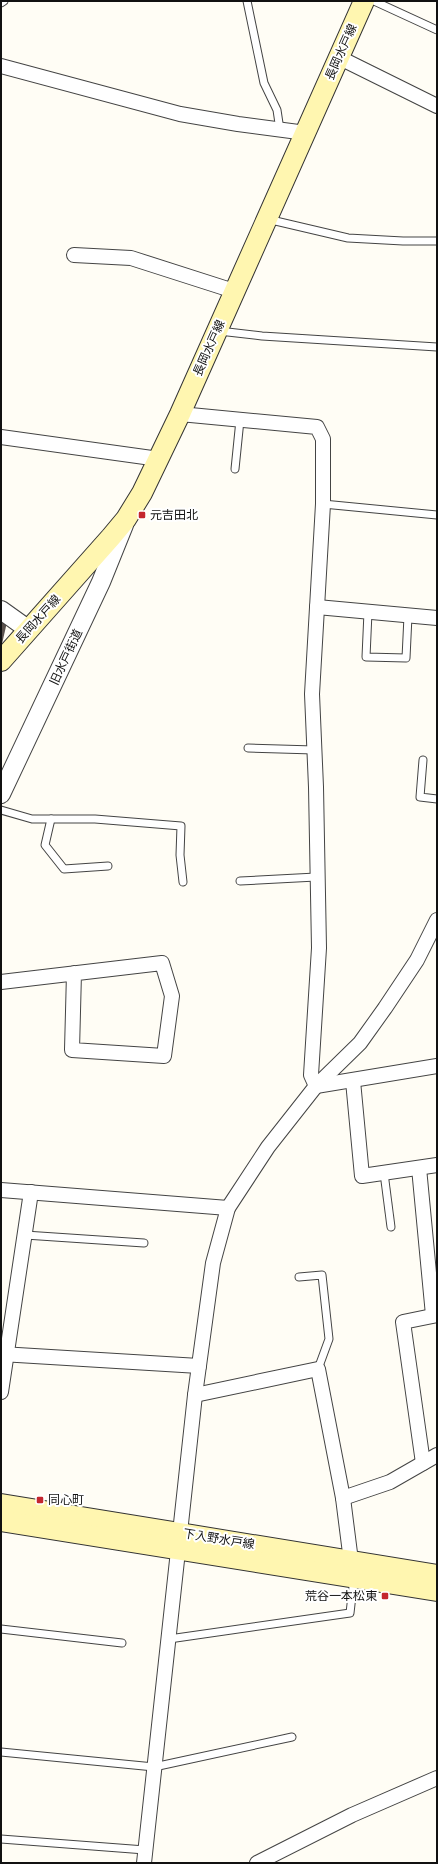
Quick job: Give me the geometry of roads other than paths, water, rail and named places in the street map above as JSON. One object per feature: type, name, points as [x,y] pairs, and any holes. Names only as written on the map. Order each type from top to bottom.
[{"type":"main road","name":"長岡水戸線","points":[[1,661],[126,519],[142,494],[180,414],[364,1]]},
{"type":"main road","name":"下入野水戸線","points":[[1,1504],[179,1541],[352,1569],[437,1575]]},
{"type":"main road","name":"下入野水戸線","points":[[1,1521],[179,1541]]},
{"type":"main road","name":"下入野水戸線","points":[[352,1569],[437,1591]]},
{"type":"street","points":[[338,57],[437,106]]},
{"type":"street","points":[[1,66],[180,114],[306,133]]},
{"type":"street","points":[[74,255],[131,258],[234,291]]},
{"type":"street","points":[[180,414],[317,427],[323,439],[323,504],[312,694],[319,948],[311,1075],[316,1086]]},
{"type":"street","points":[[1,436],[159,459]]},
{"type":"street","name":"旧水戸街道","points":[[1,794],[105,574],[126,519]]},
{"type":"street","points":[[317,607],[437,618]]},
{"type":"street","points":[[1,610],[29,630]]},
{"type":"street","points":[[144,1856],[195,1395],[213,1263],[228,1208],[268,1147],[316,1086],[360,1042],[385,1008],[417,960],[437,920]]},
{"type":"street","points":[[1,982],[162,962],[172,996],[164,1056],[72,1050],[74,973]]},
{"type":"street","points":[[316,1086],[354,1081],[437,1066]]},
{"type":"street","points":[[354,1081],[362,1176],[437,1165]]},
{"type":"street","points":[[419,1168],[435,1315],[403,1322],[423,1463]]},
{"type":"street","points":[[1,1190],[228,1208]]},
{"type":"street","points":[[1,1392],[4,1354],[31,1192]]},
{"type":"street","points":[[4,1354],[199,1366]]},
{"type":"street","points":[[195,1395],[318,1369],[343,1498],[352,1569]]},
{"type":"street","points":[[343,1498],[390,1482],[437,1455]]},
{"type":"street","points":[[257,1863],[352,1815],[435,1782]]},
{"type":"lane","points":[[247,1],[264,83],[277,110],[280,130]]},
{"type":"lane","points":[[374,1],[437,30]]},
{"type":"lane","points":[[266,219],[348,238],[437,241]]},
{"type":"lane","points":[[217,330],[262,336],[437,347]]},
{"type":"lane","points":[[235,469],[240,420]]},
{"type":"lane","points":[[323,504],[437,515]]},
{"type":"lane","points":[[368,612],[366,657],[406,658],[408,616]]},
{"type":"lane","points":[[248,748],[314,750]]},
{"type":"lane","points":[[423,760],[420,797],[437,799]]},
{"type":"lane","points":[[1,810],[32,819],[94,819],[181,826],[180,855],[183,882]]},
{"type":"lane","points":[[51,819],[45,845],[64,869],[108,866]]},
{"type":"lane","points":[[240,881],[316,877]]},
{"type":"lane","points":[[384,1173],[391,1227]]},
{"type":"lane","points":[[25,1235],[144,1243]]},
{"type":"lane","points":[[299,1277],[322,1275],[328,1340],[318,1369]]},
{"type":"lane","points":[[169,1639],[350,1613],[352,1569]]},
{"type":"lane","points":[[1,1629],[122,1644]]},
{"type":"lane","points":[[1,1752],[154,1767],[292,1737]]},
{"type":"lane","points":[[1,1839],[144,1856]]},
{"type":"place","name":"元吉田北","points":[[142,515]]},
{"type":"place","name":"同心町","points":[[40,1500]]},
{"type":"place","name":"荒谷一本松東","points":[[385,1596]]}]
